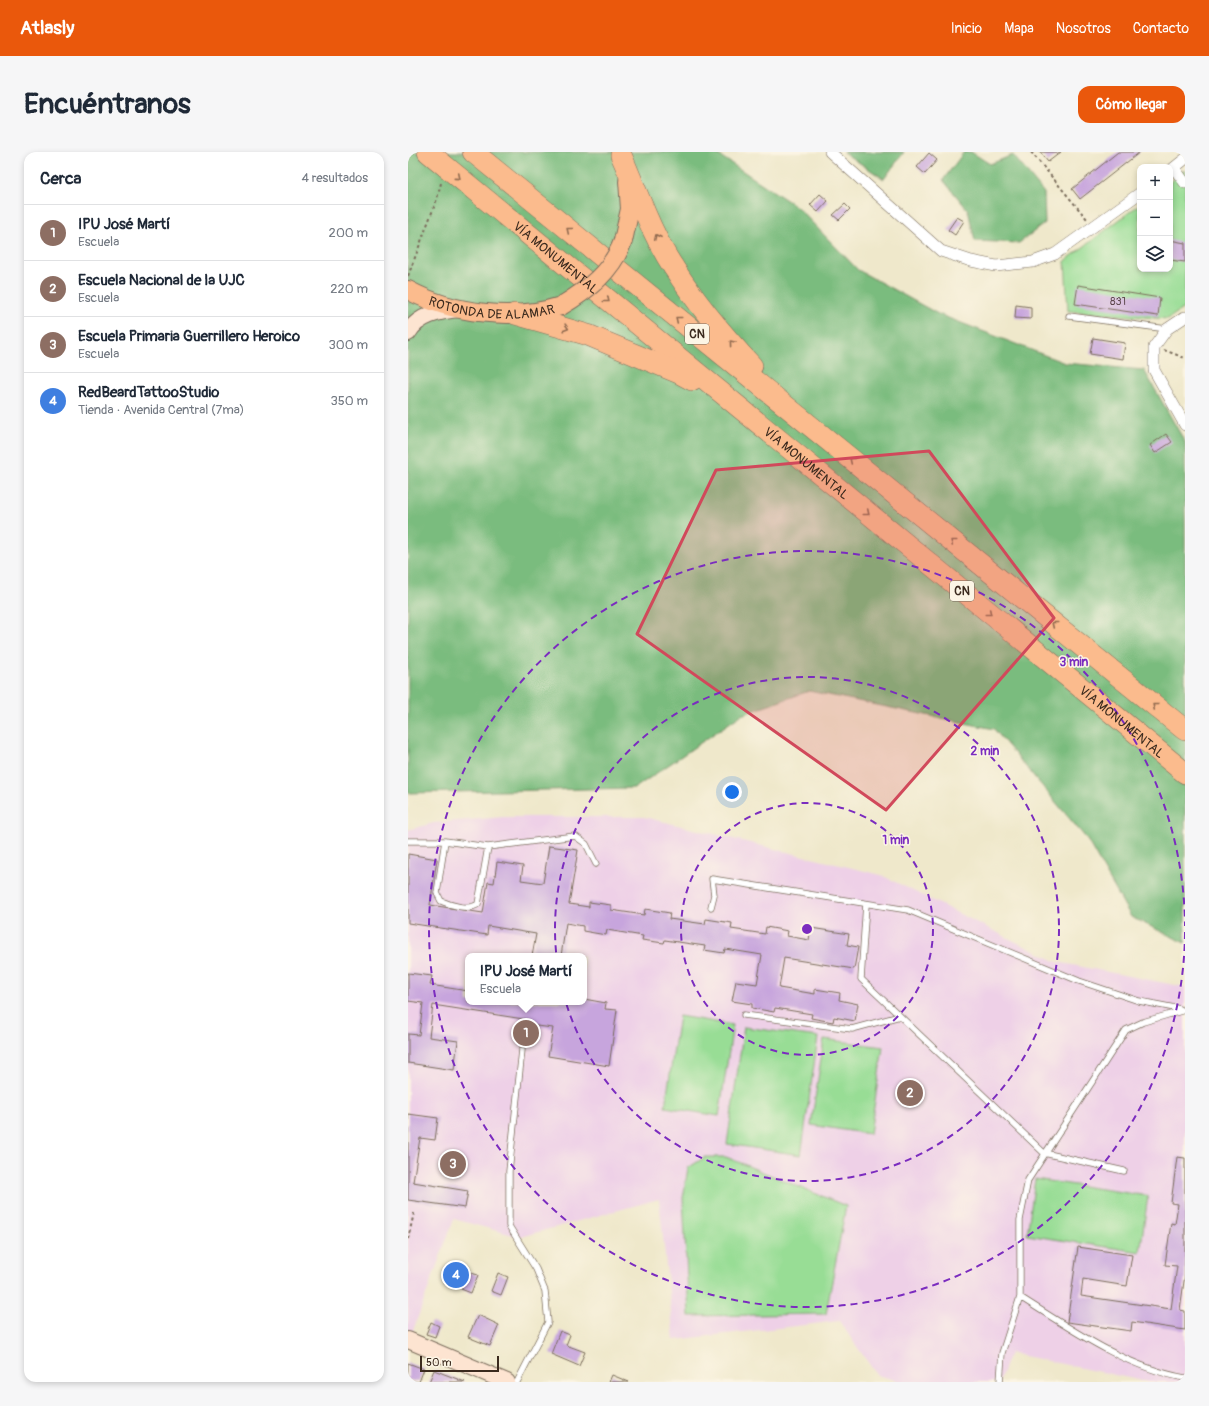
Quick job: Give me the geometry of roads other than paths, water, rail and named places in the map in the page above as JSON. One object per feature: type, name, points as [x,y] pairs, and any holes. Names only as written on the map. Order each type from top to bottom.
[{"type":"highway","name":"VÍA MONUMENTAL","points":[[428,152],[1185,773]]},
{"type":"highway","name":"CN","points":[[473,152],[1185,730]]},
{"type":"highway","points":[[620,154],[657,238],[674,268],[746,360],[796,414]]},
{"type":"highway","points":[[515,314],[588,335],[636,354],[679,373],[739,408]]},
{"type":"main road","name":"ROTONDA DE ALAMAR","points":[[408,290],[436,302],[461,309],[515,314],[542,312],[561,306],[579,296],[606,271],[616,258],[623,241],[630,209],[630,199],[620,154]]},
{"type":"main road","points":[[408,333],[419,321],[440,310],[461,309]]},
{"type":"main road","points":[[408,1340],[507,1382]]},
{"type":"street","points":[[830,152],[941,251],[971,261],[996,266],[1033,262],[1055,254],[1094,228],[1137,196]]},
{"type":"street","points":[[1173,169],[1185,159]]},
{"type":"street","points":[[1173,171],[1185,183]]},
{"type":"street","points":[[1185,317],[1167,329],[1154,346],[1154,370],[1185,425]]},
{"type":"lane","points":[[1069,316],[1167,329]]},
{"type":"lane","points":[[408,841],[445,841],[488,847],[575,836],[586,844],[596,864]]},
{"type":"lane","points":[[445,841],[438,898],[441,901],[454,905],[470,907],[478,904],[488,847]]},
{"type":"lane","points":[[711,907],[714,894],[712,879],[908,910],[1079,982],[1139,1001],[1184,1010]]},
{"type":"lane","points":[[866,904],[861,978],[1044,1153],[1124,1171]]},
{"type":"lane","points":[[1000,1382],[1002,1353],[1020,1297],[1020,1220],[1028,1180],[1044,1153],[1126,1030],[1143,1022],[1184,1010]]},
{"type":"lane","points":[[744,1016],[852,1029],[900,1016]]},
{"type":"lane","points":[[517,1382],[548,1322],[545,1291],[536,1269],[509,1226],[509,1171],[522,1050]]},
{"type":"lane","points":[[1020,1297],[1118,1356],[1164,1374],[1185,1378]]},
{"type":"place","name":"IPU José Martí","points":[[526,1033]]},
{"type":"place","name":"Escuela Nacional de la UJC","points":[[910,1093]]},
{"type":"place","name":"Escuela Primaria Guerrillero Heroico","points":[[453,1164]]},
{"type":"place","name":"RedBeardTattooStudio","points":[[456,1275]]}]
